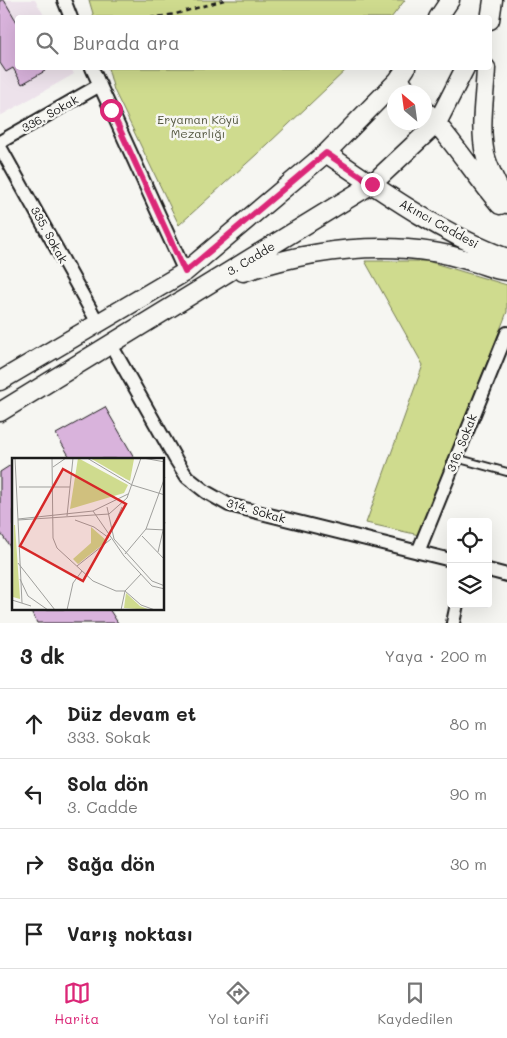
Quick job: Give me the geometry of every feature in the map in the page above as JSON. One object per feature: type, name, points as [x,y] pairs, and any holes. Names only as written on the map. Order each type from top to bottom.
[{"type":"street","points":[[64,0],[70,15]]},
{"type":"street","points":[[440,15],[450,0]]},
{"type":"street","points":[[491,15],[493,0]]},
{"type":"street","points":[[93,70],[185,272]]},
{"type":"street","name":"3. Cadde","points":[[0,412],[372,184],[436,122],[464,70]]},
{"type":"street","points":[[486,70],[482,127],[485,155],[507,204]]},
{"type":"street","points":[[0,381],[185,272],[326,153],[404,80]]},
{"type":"street","name":"336. Sokak","points":[[0,142],[100,86]]},
{"type":"street","points":[[432,118],[479,180],[507,213]]},
{"type":"street","name":"335. Sokak","points":[[0,147],[98,324]]},
{"type":"street","name":"Akıncı Caddesi","points":[[326,153],[398,202],[490,252],[507,258]]},
{"type":"street","points":[[216,280],[278,261],[310,254],[382,248],[433,252],[507,271]]},
{"type":"street","points":[[98,324],[111,345]]},
{"type":"street","name":"316. Sokak","points":[[418,552],[507,333]]},
{"type":"street","name":"314. Sokak","points":[[111,345],[176,460],[187,477],[206,492],[229,505],[447,559]]},
{"type":"street","points":[[492,571],[507,574]]},
{"type":"street","points":[[453,623],[456,608]]},
{"type":"lane","points":[[456,458],[507,472]]},
{"type":"path","points":[[170,15],[224,0]]},
{"type":"shaded area","points":[[0,0],[35,0],[44,15],[15,15],[15,70],[72,70],[74,74],[0,116]]},
{"type":"green space","points":[[89,0],[405,0],[393,15],[93,15]]},
{"type":"green space","name":"Eryaman Köyü Mezarlığı","points":[[109,70],[346,70],[179,225],[114,90]]},
{"type":"green space","points":[[365,261],[427,261],[507,285],[507,312],[419,535],[366,523],[423,365]]},
{"type":"building","points":[[0,0],[4,0],[15,19],[15,70],[45,71],[22,84],[13,68],[6,72],[0,63]]},
{"type":"building","points":[[105,407],[134,458],[70,458],[56,434]]},
{"type":"building","points":[[12,464],[12,550],[0,532],[0,472]]},
{"type":"building","points":[[30,610],[110,610],[118,623],[37,623]]},
{"type":"route","points":[[111,110],[185,272],[326,153],[372,184]]}]
